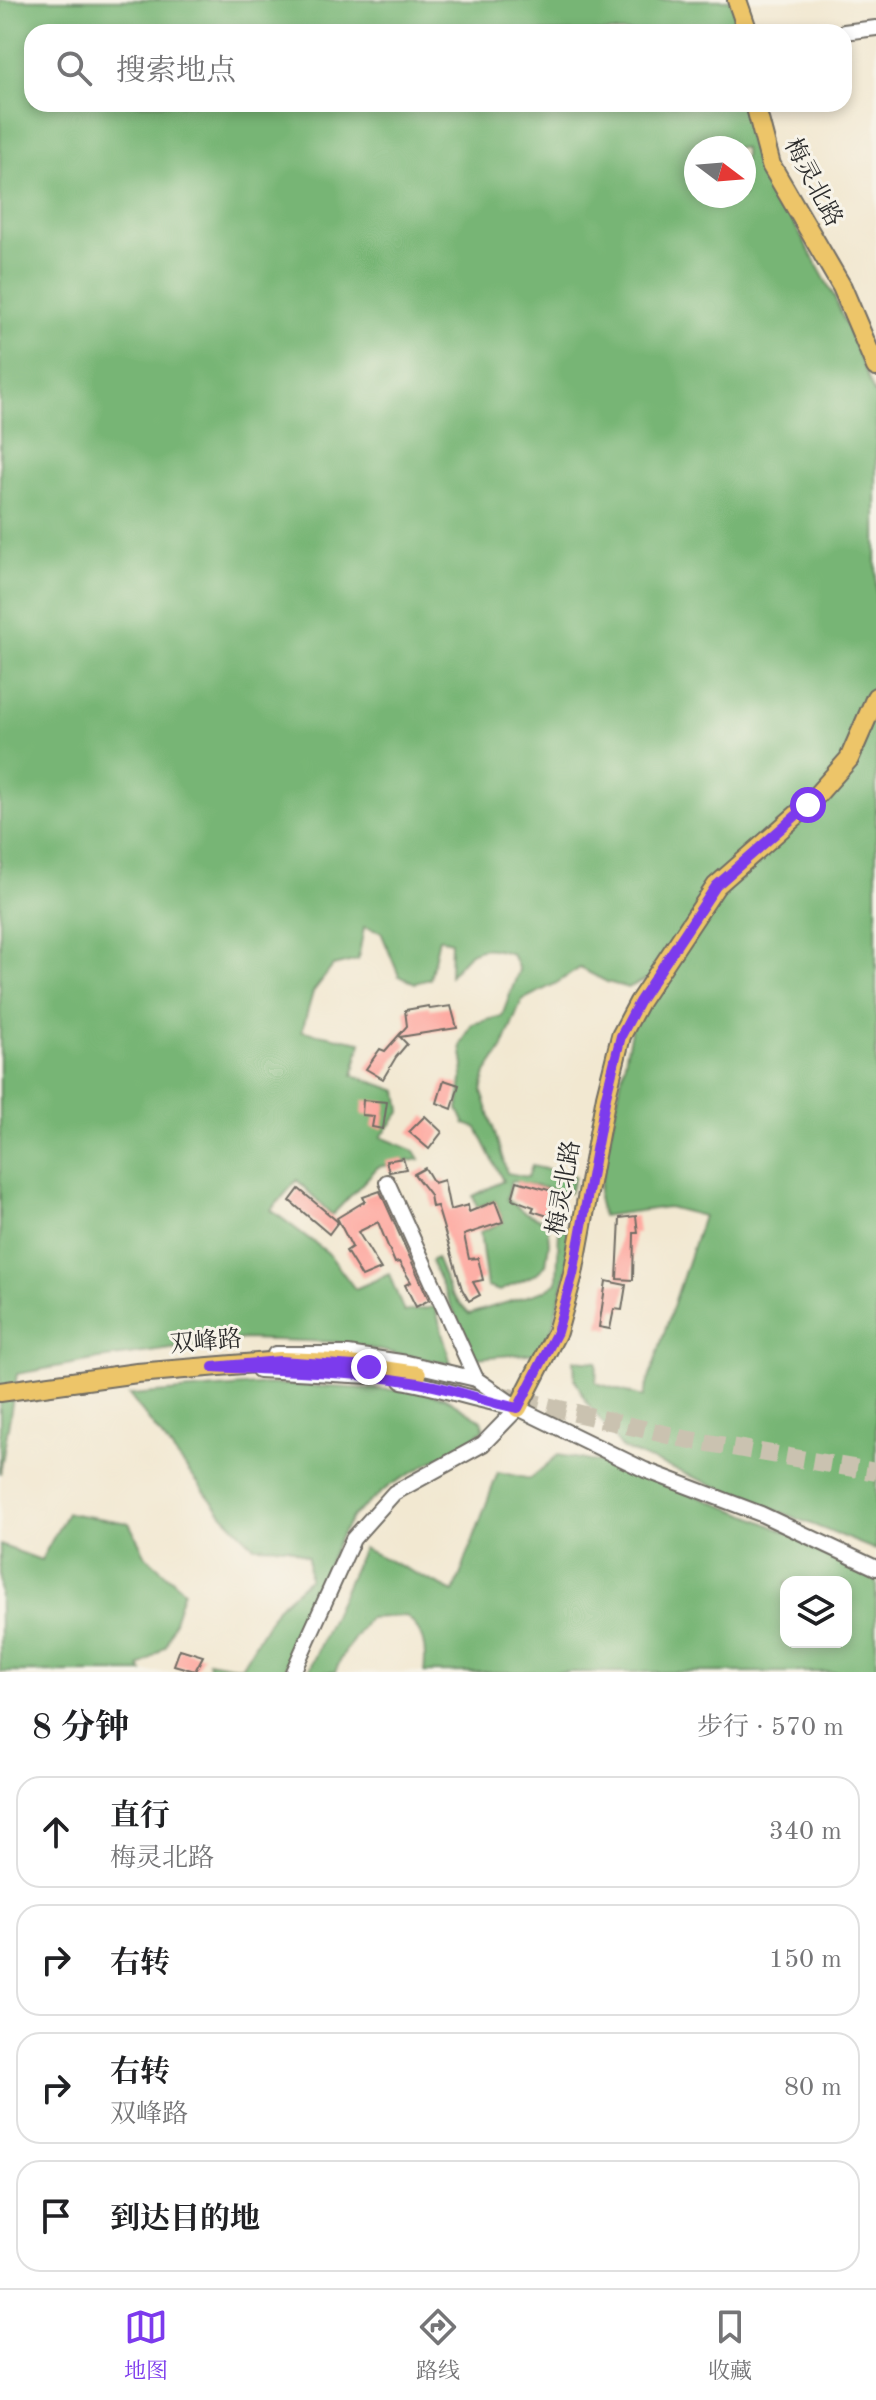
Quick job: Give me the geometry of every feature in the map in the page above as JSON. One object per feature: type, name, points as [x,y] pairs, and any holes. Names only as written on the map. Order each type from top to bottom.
[{"type":"main road","points":[[737,0],[746,24]]},
{"type":"main road","points":[[749,24],[750,0]]},
{"type":"main road","name":"梅灵北路","points":[[756,112],[771,165],[842,287],[876,367]]},
{"type":"main road","name":"梅灵北路","points":[[518,1408],[557,1332],[561,1318],[573,1274],[606,1096],[621,1036],[639,1002],[716,886],[808,805],[849,759],[876,697]]},
{"type":"main road","name":"双峰路","points":[[0,1392],[137,1373],[280,1361],[337,1363],[417,1375]]},
{"type":"street","points":[[852,31],[876,28]]},
{"type":"street","points":[[387,1182],[476,1379]]},
{"type":"street","points":[[213,1367],[254,1356],[292,1352],[348,1354],[407,1363],[476,1379],[518,1408],[645,1470],[761,1514],[876,1568]]},
{"type":"street","points":[[213,1367],[358,1375],[436,1386],[489,1403],[518,1408]]},
{"type":"street","name":"梅灵北路","points":[[293,1672],[353,1539],[394,1493],[483,1444],[518,1408]]},
{"type":"green space","points":[[0,0],[731,0],[738,24],[24,24],[24,112],[749,112],[754,136],[684,136],[684,208],[756,208],[756,147],[758,158],[834,296],[876,398],[876,1550],[623,1449],[587,1403],[575,1379],[574,1360],[597,1362],[596,1383],[643,1397],[703,1216],[668,1207],[602,1216],[598,1197],[632,1025],[666,970],[628,988],[607,982],[580,968],[522,1000],[502,1049],[486,1073],[482,1091],[507,1173],[528,1177],[532,1166],[575,1176],[570,1193],[511,1181],[507,1199],[524,1212],[547,1222],[549,1243],[546,1265],[536,1274],[500,1291],[487,1287],[480,1232],[503,1222],[495,1201],[477,1207],[473,1196],[503,1181],[477,1128],[465,1124],[458,1109],[464,1066],[461,1045],[472,1024],[502,1016],[519,970],[512,954],[483,949],[470,954],[450,976],[451,942],[439,938],[430,979],[415,983],[399,976],[381,932],[364,927],[358,960],[333,966],[313,992],[302,1031],[361,1042],[353,1075],[398,1091],[401,1111],[381,1137],[415,1151],[420,1159],[378,1167],[332,1215],[297,1180],[271,1210],[328,1253],[355,1289],[389,1274],[404,1312],[435,1307],[451,1364],[336,1342],[244,1339],[17,1374],[0,1474]]},
{"type":"green space","points":[[577,1227],[552,1329],[539,1353],[475,1358],[431,1261],[436,1258],[451,1294],[469,1314],[544,1291],[557,1282],[559,1229]]},
{"type":"green space","points":[[269,1384],[414,1391],[444,1397],[481,1420],[484,1429],[389,1486],[353,1516],[339,1539],[297,1634],[284,1672],[210,1672],[208,1661],[241,1667],[277,1608],[309,1579],[308,1557],[288,1547],[254,1546],[223,1515],[129,1395]]},
{"type":"green space","points":[[558,1455],[613,1465],[750,1516],[876,1573],[876,1672],[424,1672],[423,1641],[406,1616],[369,1618],[344,1653],[335,1672],[308,1672],[363,1548],[454,1592],[498,1472],[530,1479]]},
{"type":"green space","points":[[67,1513],[129,1523],[146,1556],[184,1590],[166,1646],[140,1667],[143,1672],[0,1672],[0,1545],[41,1560]]},
{"type":"building","points":[[429,1006],[430,1009],[451,1006],[457,1028],[400,1037],[407,1044],[383,1079],[366,1069],[380,1049],[385,1051],[407,1026],[405,1010]]},
{"type":"building","points":[[444,1080],[459,1085],[452,1109],[437,1103]]},
{"type":"building","points":[[363,1100],[387,1102],[383,1129],[372,1127],[374,1116],[362,1115]]},
{"type":"building","points":[[425,1116],[442,1132],[429,1149],[409,1132]]},
{"type":"building","points":[[403,1158],[406,1169],[389,1172],[386,1161]]},
{"type":"building","points":[[425,1168],[434,1183],[444,1180],[450,1210],[468,1205],[469,1212],[495,1201],[503,1222],[464,1235],[469,1259],[478,1258],[483,1280],[473,1282],[480,1295],[469,1301],[462,1289],[437,1206],[432,1207],[430,1195],[414,1174]]},
{"type":"building","points":[[517,1181],[559,1193],[551,1217],[532,1211],[534,1207],[512,1199]]},
{"type":"building","points":[[299,1189],[338,1222],[329,1234],[290,1201]]},
{"type":"building","points":[[380,1191],[429,1300],[416,1307],[405,1285],[411,1282],[399,1262],[395,1263],[378,1222],[358,1232],[381,1269],[362,1277],[346,1251],[352,1247],[337,1218],[365,1201],[363,1197]]},
{"type":"building","points":[[636,1216],[638,1233],[634,1233],[633,1280],[617,1279],[620,1218]]},
{"type":"building","points":[[606,1281],[626,1285],[622,1310],[614,1309],[610,1329],[599,1327]]},
{"type":"building","points":[[180,1649],[203,1656],[195,1671],[174,1665]]},
{"type":"tunnel","points":[[417,1375],[685,1439],[876,1472]]},
{"type":"route","points":[[369,1367],[280,1361],[213,1367],[358,1375],[436,1386],[489,1403],[518,1408],[557,1332],[573,1274],[606,1096],[621,1036],[639,1002],[716,886],[808,805]]}]
